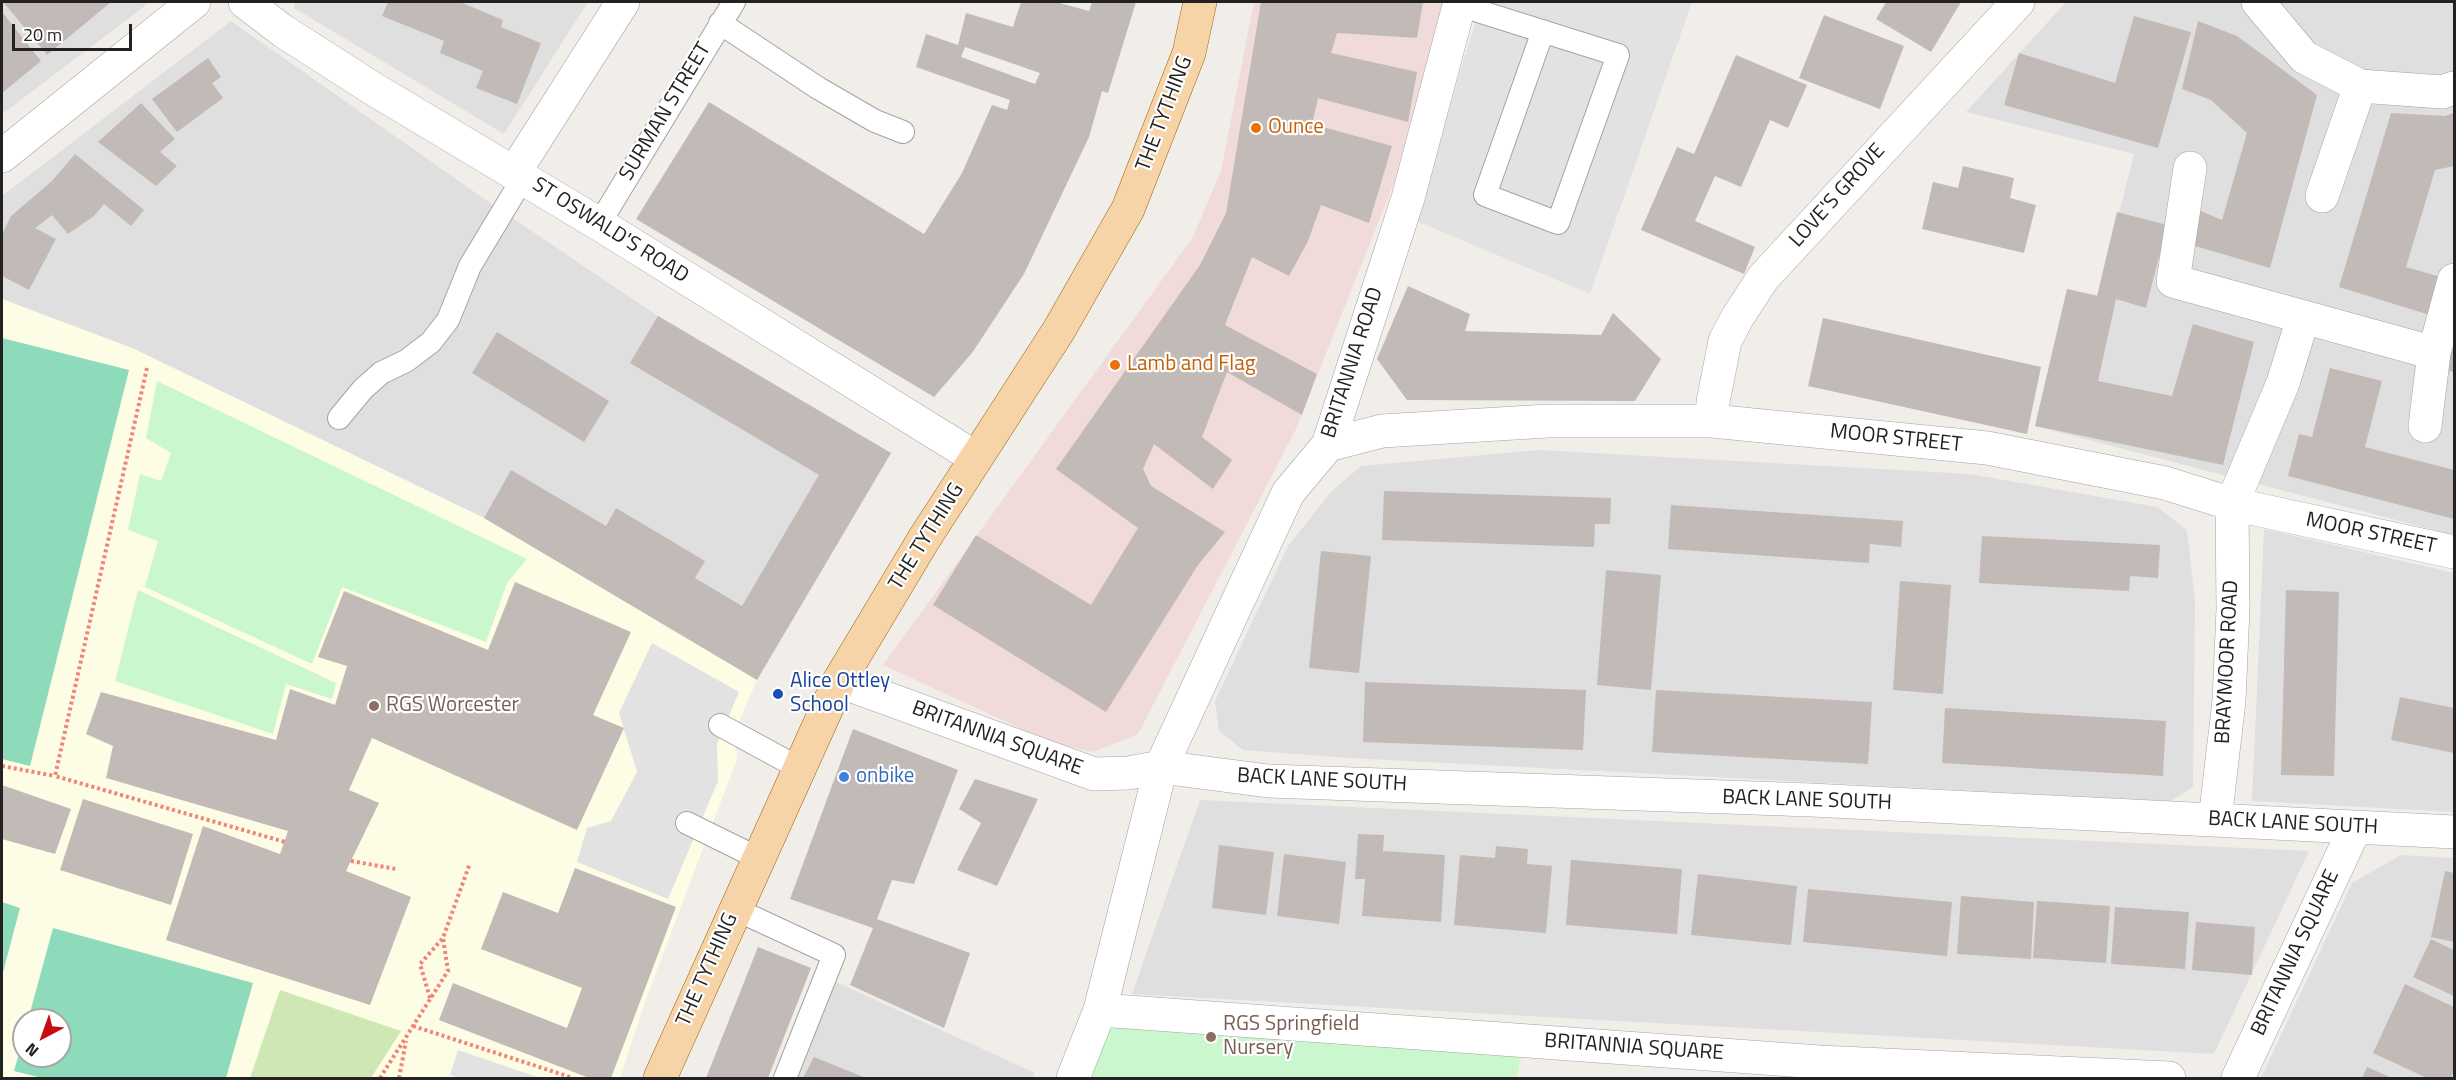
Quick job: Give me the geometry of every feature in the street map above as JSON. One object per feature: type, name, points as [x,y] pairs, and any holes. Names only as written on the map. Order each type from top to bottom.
[{"type":"main road","name":"THE TYTHING","points":[[660,1078],[838,681],[976,458],[1059,330],[1128,209],[1190,53],[1200,2]]},
{"type":"street","points":[[7,146],[194,2]]},
{"type":"street","name":"ST OSWALD'S ROAD","points":[[245,2],[283,31],[342,69],[599,224],[976,458]]},
{"type":"street","points":[[518,175],[622,2]]},
{"type":"street","name":"LOVE'S GROVE","points":[[1713,421],[1713,402],[1725,341],[1763,278],[2018,2]]},
{"type":"street","points":[[2258,2],[2304,57],[2360,86],[2442,92],[2454,88]]},
{"type":"street","name":"BRITANNIA ROAD","points":[[1161,767],[1288,493],[1328,445],[1408,198],[1460,3]]},
{"type":"street","points":[[2322,196],[2360,86]]},
{"type":"street","points":[[2190,168],[2173,281],[2434,353]]},
{"type":"street","points":[[2425,426],[2434,353],[2454,280]]},
{"type":"street","points":[[2232,504],[2283,383],[2303,318]]},
{"type":"street","name":"MOOR STREET","points":[[1328,445],[1382,431],[1548,421],[1713,421],[1987,448],[2165,483],[2232,504],[2454,552]]},
{"type":"street","name":"BRAYMOOR ROAD","points":[[2215,820],[2229,701],[2233,609],[2232,504]]},
{"type":"street","name":"BRITANNIA SQUARE","points":[[838,681],[1094,774],[1128,773],[1161,767]]},
{"type":"street","points":[[1073,1078],[1101,1010],[1161,767]]},
{"type":"street","name":"BACK LANE SOUTH","points":[[1161,767],[1268,781],[1823,801],[2454,832]]},
{"type":"street","name":"BRITANNIA SQUARE","points":[[2238,1078],[2355,828]]},
{"type":"street","name":"BRITANNIA SQUARE","points":[[1101,1010],[1819,1062],[2169,1078]]},
{"type":"lane","name":"SURMAN STREET","points":[[599,224],[734,2]]},
{"type":"lane","points":[[1460,3],[1618,55],[1558,223],[1485,195],[1543,31]]},
{"type":"lane","points":[[720,23],[818,88],[875,121],[903,132]]},
{"type":"lane","points":[[339,418],[363,389],[381,373],[405,362],[430,342],[448,320],[470,266],[518,175]]},
{"type":"lane","points":[[720,725],[799,768]]},
{"type":"lane","points":[[687,823],[758,858]]},
{"type":"lane","points":[[735,909],[834,954],[785,1078]]},
{"type":"path","points":[[55,776],[147,368]]},
{"type":"path","points":[[2,766],[55,776],[285,842]]},
{"type":"path","points":[[351,861],[396,868]]},
{"type":"path","points":[[430,999],[420,964],[443,938],[470,863]]},
{"type":"path","points":[[380,1078],[448,971],[443,938]]},
{"type":"path","points":[[413,1026],[573,1078]]},
{"type":"path","points":[[399,1078],[406,1037]]},
{"type":"shaded area","points":[[2,2],[150,2],[5,112],[2,111]]},
{"type":"shaded area","points":[[295,2],[588,2],[504,134],[294,8]]},
{"type":"shaded area","points":[[1254,2],[1443,2],[1396,178],[1295,431],[1138,734],[1093,752],[1052,743],[883,665],[1193,237],[1221,171]]},
{"type":"shaded area","points":[[1482,2],[1692,2],[1590,294],[1414,220]]},
{"type":"shaded area","points":[[2066,2],[2454,2],[2454,535],[2035,426],[2067,289],[2098,295],[2134,154],[1966,112]]},
{"type":"shaded area","points":[[231,21],[493,205],[658,316],[891,453],[757,680],[484,518],[132,348],[2,299],[2,196]]},
{"type":"shaded area","name":"RGS Worcester","points":[[2,299],[132,348],[484,518],[757,680],[735,731],[737,759],[647,996],[620,1078],[2,1078]]},
{"type":"shaded area","points":[[1539,450],[1970,474],[2157,507],[2187,530],[2195,601],[2193,787],[2171,801],[1350,758],[1243,750],[1219,731],[1215,701],[1288,546],[1331,492],[1361,466]]},
{"type":"shaded area","points":[[2264,529],[2454,573],[2454,812],[2252,801]]},
{"type":"shaded area","points":[[652,643],[739,692],[717,744],[718,781],[668,899],[577,862],[587,828],[611,821],[637,772],[619,713]]},
{"type":"shaded area","points":[[1200,800],[2309,851],[2214,1054],[1132,994]]},
{"type":"shaded area","points":[[2401,855],[2454,858],[2454,1078],[2261,1078],[2352,883]]},
{"type":"shaded area","points":[[834,981],[1035,1073],[1033,1078],[796,1078]]},
{"type":"shaded area","points":[[458,1050],[540,1078],[460,1078],[450,1075]]},
{"type":"green space","points":[[2,338],[129,370],[30,766],[2,759]]},
{"type":"green space","points":[[157,381],[527,559],[507,583],[486,642],[342,587],[312,664],[145,587],[158,541],[128,530],[140,474],[161,481],[171,453],[146,438]]},
{"type":"green space","points":[[138,590],[336,683],[332,699],[286,684],[273,734],[115,681]]},
{"type":"green space","points":[[2,902],[20,908],[2,976]]},
{"type":"green space","points":[[53,928],[253,983],[226,1078],[42,1078],[14,1071],[15,1068],[72,1068],[72,1008],[31,1008]]},
{"type":"green space","points":[[280,990],[401,1031],[371,1078],[250,1078]]},
{"type":"green space","name":"RGS Springfield Nursery","points":[[1111,1021],[1522,1053],[1516,1078],[1088,1078]]},
{"type":"building","points":[[111,2],[47,55],[4,3]]},
{"type":"building","points":[[388,2],[460,2],[503,20],[501,27],[541,43],[517,104],[476,88],[483,71],[440,53],[444,41],[382,16]]},
{"type":"building","points":[[1021,2],[1056,2],[1089,11],[1092,2],[1136,2],[1108,93],[1102,91],[1089,137],[1024,274],[972,353],[934,397],[636,219],[709,102],[924,234],[962,173],[992,105],[1007,110],[1010,100],[916,67],[926,34],[958,45],[966,13],[1013,27]],"holes":[[[965,47],[1040,73],[1035,84],[961,57]]]},
{"type":"building","points":[[1261,2],[1423,2],[1417,38],[1337,33],[1331,53],[1417,72],[1408,122],[1318,98],[1312,124],[1392,146],[1369,223],[1321,205],[1308,241],[1289,276],[1252,257],[1225,325],[1317,374],[1302,415],[1227,372],[1202,437],[1232,460],[1213,489],[1154,444],[1143,469],[1151,486],[1225,532],[1198,565],[1106,712],[933,605],[976,535],[1091,605],[1138,528],[1056,469],[1200,265],[1226,213]]},
{"type":"building","points":[[1886,2],[1961,2],[1931,52],[1876,19]]},
{"type":"building","points":[[2,12],[41,61],[2,93]]},
{"type":"building","points":[[1824,15],[1904,46],[1880,109],[1799,78]]},
{"type":"building","points":[[2134,16],[2191,32],[2158,148],[2004,105],[2019,53],[2115,83]]},
{"type":"building","points":[[2198,21],[2237,36],[2317,95],[2270,268],[2185,243],[2196,209],[2222,220],[2247,133],[2211,100],[2182,89]]},
{"type":"building","points":[[1736,55],[1807,85],[1788,128],[1770,120],[1741,187],[1715,176],[1695,221],[1755,247],[1744,274],[1641,230],[1677,147],[1694,154]]},
{"type":"building","points":[[208,58],[221,77],[212,83],[223,98],[177,132],[152,99]]},
{"type":"building","points":[[141,103],[175,139],[160,152],[177,166],[156,186],[98,142]]},
{"type":"building","points":[[2391,113],[2445,116],[2454,113],[2454,166],[2435,170],[2406,267],[2444,278],[2433,316],[2339,287]]},
{"type":"building","points":[[75,154],[144,210],[131,226],[104,204],[94,216],[68,234],[52,215],[35,228],[56,239],[29,290],[2,276],[2,234],[11,216],[52,181]]},
{"type":"building","points":[[1963,166],[2014,178],[2010,198],[2036,205],[2024,253],[1922,229],[1933,182],[1958,188]]},
{"type":"building","points":[[2117,212],[2167,225],[2146,308],[2116,299],[2098,381],[2172,396],[2193,324],[2254,342],[2223,465],[2035,426],[2067,289],[2097,296]]},
{"type":"building","points":[[1408,286],[1470,314],[1465,331],[1601,335],[1613,313],[1661,359],[1635,401],[1407,400],[1377,359]]},
{"type":"building","points":[[658,316],[891,453],[757,680],[484,518],[511,470],[606,526],[616,508],[705,561],[695,578],[742,606],[819,475],[630,363]]},
{"type":"building","points":[[1823,318],[2041,367],[2027,434],[1808,386]]},
{"type":"building","points":[[2454,330],[2454,372],[2448,371]]},
{"type":"building","points":[[497,332],[609,401],[584,442],[472,373]]},
{"type":"building","points":[[2330,368],[2382,381],[2365,447],[2454,470],[2454,519],[2288,476],[2299,434],[2312,437]]},
{"type":"building","points":[[1384,491],[1611,498],[1610,524],[1595,524],[1594,547],[1382,540]]},
{"type":"building","points":[[1671,505],[1903,521],[1901,547],[1870,544],[1869,563],[1668,549]]},
{"type":"building","points":[[1982,536],[2160,545],[2158,578],[2130,576],[2129,591],[1979,583]]},
{"type":"building","points":[[1321,551],[1371,556],[1359,673],[1309,668]]},
{"type":"building","points":[[1606,570],[1661,575],[1651,690],[1597,685]]},
{"type":"building","points":[[1900,581],[1951,585],[1943,694],[1893,690]]},
{"type":"building","points":[[515,582],[631,632],[593,715],[624,728],[577,830],[372,738],[349,790],[379,803],[346,871],[411,897],[370,1005],[166,940],[203,826],[280,854],[288,831],[106,778],[113,746],[86,734],[101,692],[276,740],[290,689],[335,705],[347,666],[318,657],[344,591],[488,650]]},
{"type":"building","points":[[2286,590],[2339,592],[2334,776],[2281,775]]},
{"type":"building","points":[[1365,682],[1586,690],[1583,750],[1363,742]]},
{"type":"building","points":[[1656,690],[1872,702],[1868,764],[1652,752]]},
{"type":"building","points":[[2400,697],[2454,708],[2454,753],[2391,740]]},
{"type":"building","points":[[1945,708],[2166,721],[2163,776],[1942,763]]},
{"type":"building","points":[[853,729],[958,770],[914,884],[892,880],[877,919],[970,953],[944,1028],[850,985],[873,928],[790,899]]},
{"type":"building","points":[[975,779],[1038,799],[997,886],[957,870],[981,823],[959,809]]},
{"type":"building","points":[[2,785],[71,809],[55,854],[2,839]]},
{"type":"building","points":[[83,799],[193,834],[171,905],[60,870]]},
{"type":"building","points":[[1358,834],[1384,835],[1383,851],[1445,855],[1441,922],[1362,916],[1365,879],[1355,879]]},
{"type":"building","points":[[1219,845],[1274,852],[1266,915],[1212,908]]},
{"type":"building","points":[[1496,846],[1528,849],[1527,864],[1552,866],[1546,933],[1454,925],[1460,855],[1495,858]]},
{"type":"building","points":[[1284,854],[1346,862],[1339,924],[1277,916]]},
{"type":"building","points":[[1571,860],[1682,869],[1677,934],[1566,925]]},
{"type":"building","points":[[575,868],[676,907],[611,1078],[589,1078],[439,1020],[453,983],[567,1028],[582,988],[481,949],[503,892],[558,913]]},
{"type":"building","points":[[2445,871],[2454,873],[2454,942],[2431,937]]},
{"type":"building","points":[[1698,874],[1797,886],[1791,945],[1691,935]]},
{"type":"building","points":[[1808,889],[1952,902],[1947,956],[1803,942]]},
{"type":"building","points":[[1961,896],[2034,902],[2031,959],[1957,954]]},
{"type":"building","points":[[2037,901],[2110,906],[2106,963],[2033,958]]},
{"type":"building","points":[[2115,907],[2189,912],[2185,969],[2111,964]]},
{"type":"building","points":[[2196,922],[2255,927],[2252,975],[2192,970]]},
{"type":"building","points":[[2431,939],[2454,950],[2454,996],[2413,977]]},
{"type":"building","points":[[758,947],[811,968],[768,1078],[706,1078]]},
{"type":"building","points":[[2405,984],[2454,1007],[2454,1070],[2451,1078],[2427,1078],[2373,1053]]},
{"type":"building","points":[[814,1057],[866,1078],[803,1078]]},
{"type":"building","points":[[2367,1067],[2392,1078],[2362,1078]]},
{"type":"place","name":"Ounce","points":[[1256,128]]},
{"type":"place","name":"Lamb and Flag","points":[[1115,365]]},
{"type":"place","name":"Alice Ottley School","points":[[778,694]]},
{"type":"place","name":"RGS Worcester","points":[[374,706]]},
{"type":"place","name":"onbike","points":[[844,777]]},
{"type":"place","name":"RGS Springfield Nursery","points":[[1211,1037]]}]
